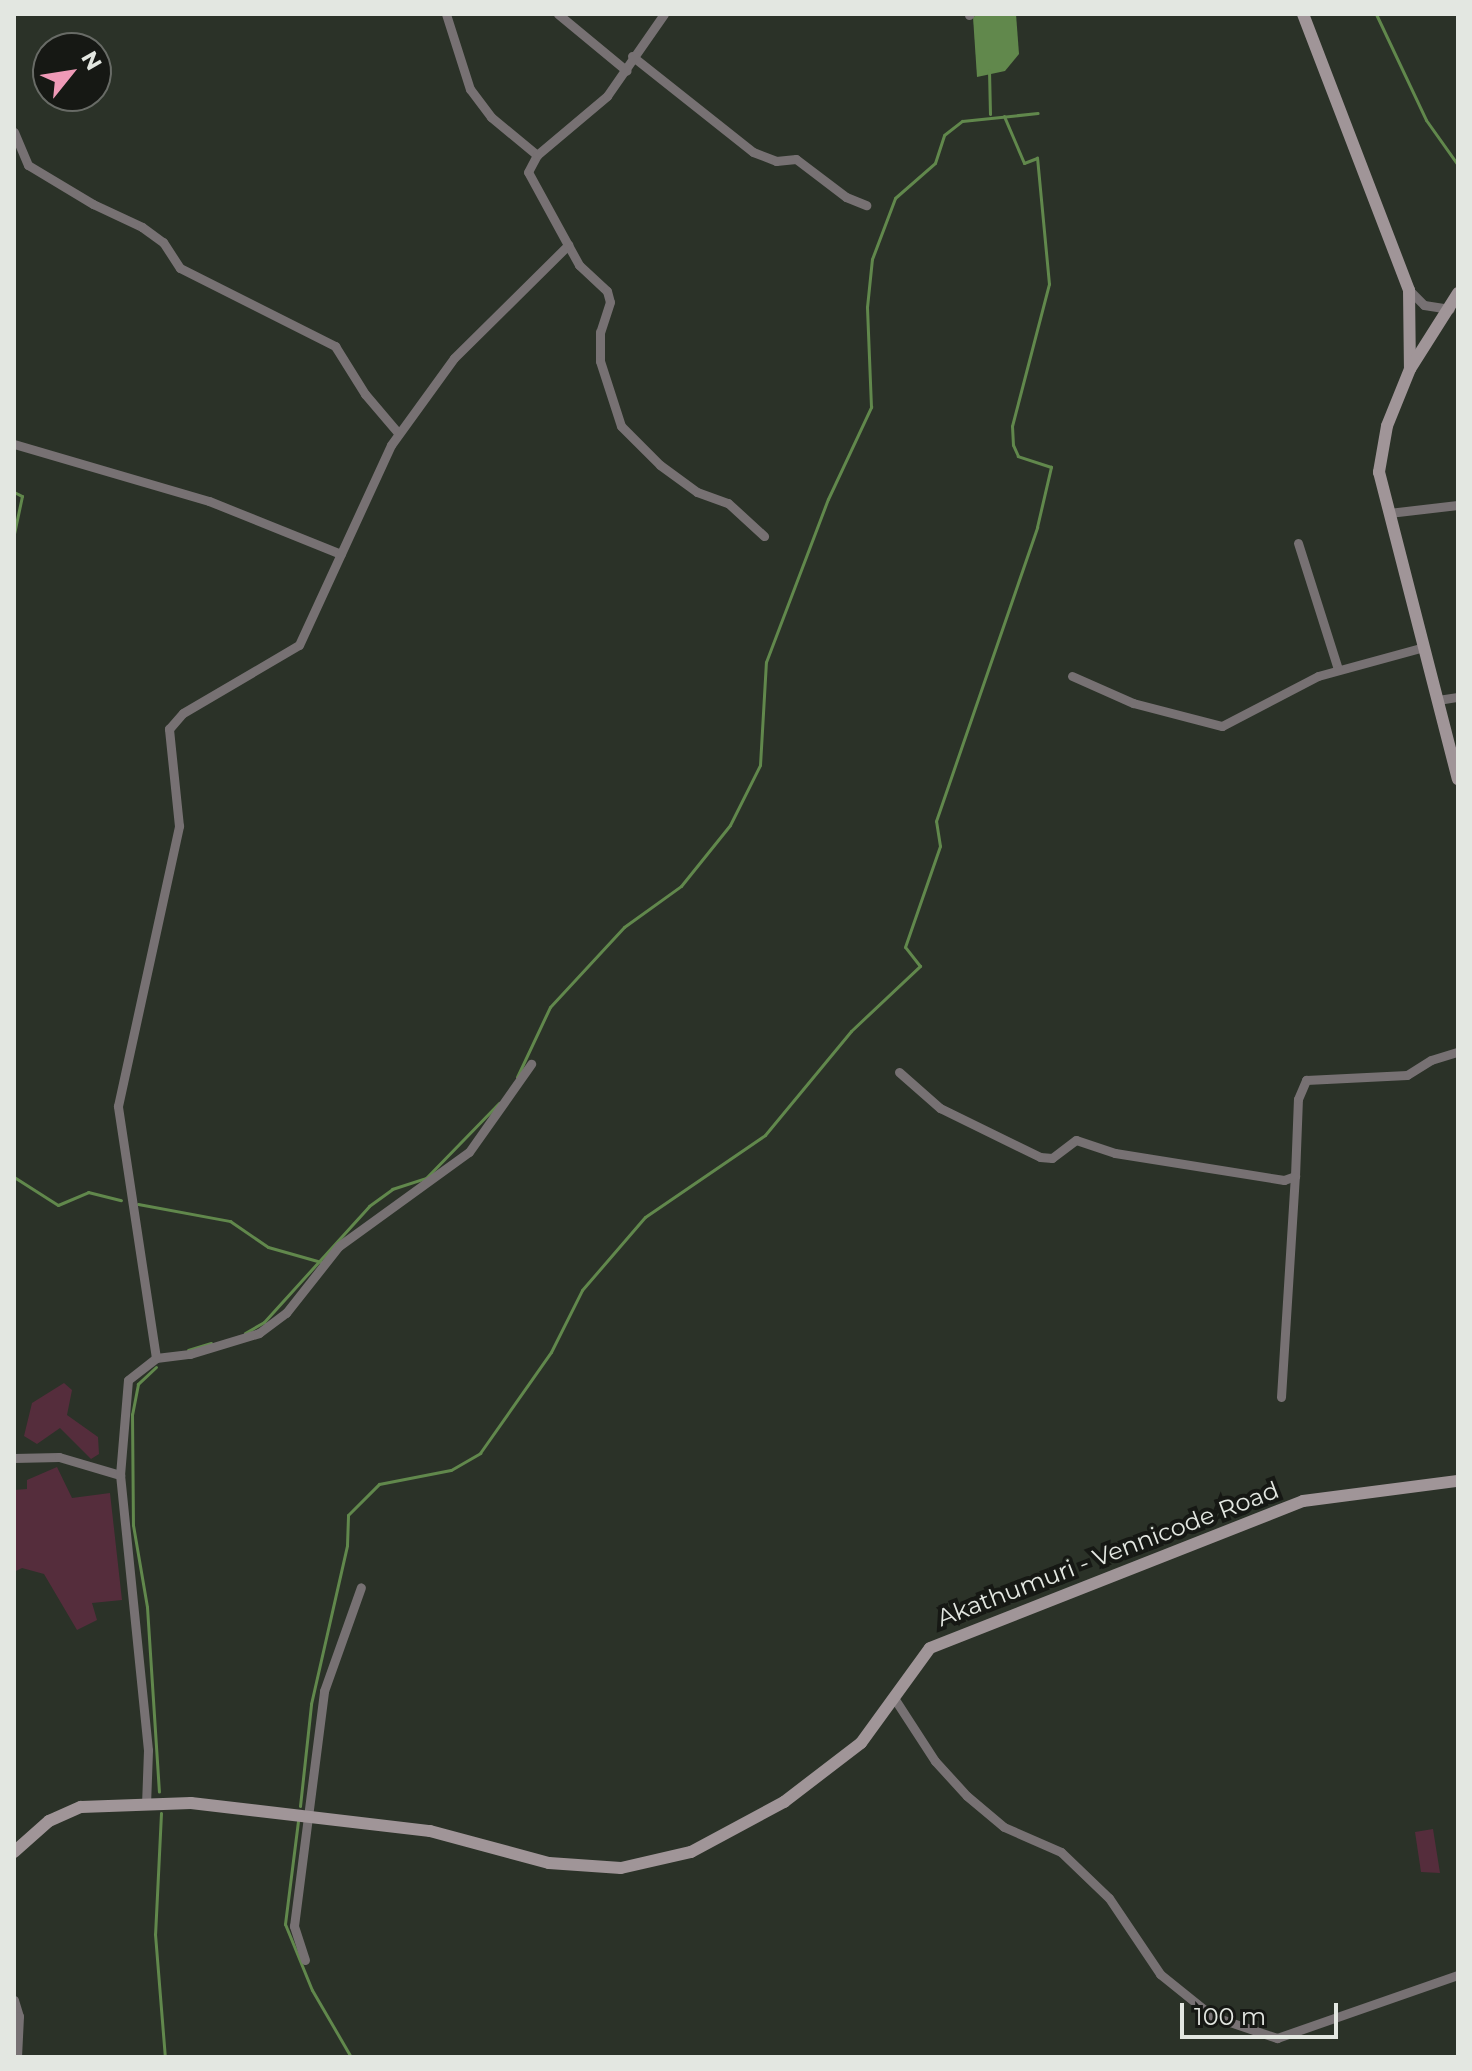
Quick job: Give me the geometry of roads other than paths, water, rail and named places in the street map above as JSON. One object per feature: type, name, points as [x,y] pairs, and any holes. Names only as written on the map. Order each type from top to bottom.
[{"type":"street","points":[[446,14],[470,89],[491,117],[537,155]]},
{"type":"street","points":[[558,14],[627,71]]},
{"type":"street","points":[[664,14],[607,96],[537,155],[528,172],[579,265],[607,291],[600,361],[621,426],[660,465],[697,492],[728,503],[764,536]]},
{"type":"street","points":[[1303,14],[1409,290],[1410,369]]},
{"type":"street","points":[[632,56],[753,152],[776,161],[796,159],[846,197],[866,205]]},
{"type":"street","points":[[14,132],[28,165],[93,204],[142,227],[163,242],[180,268],[335,346],[365,394],[399,434]]},
{"type":"street","points":[[156,1358],[118,1106],[179,826],[169,729],[183,713],[299,645],[399,434],[454,358],[568,245]]},
{"type":"street","points":[[1409,290],[1424,305],[1450,309]]},
{"type":"street","points":[[1458,293],[1410,369],[1387,426],[1379,472],[1458,779]]},
{"type":"street","points":[[14,444],[209,501],[306,536],[341,554]]},
{"type":"street","points":[[1389,513],[1458,505]]},
{"type":"street","points":[[1298,543],[1338,669]]},
{"type":"street","points":[[1072,676],[1133,703],[1222,726],[1338,669],[1424,647]]},
{"type":"street","points":[[1438,700],[1458,697]]},
{"type":"street","points":[[1281,1397],[1298,1099],[1306,1080],[1407,1075],[1458,1052]]},
{"type":"street","points":[[146,1805],[148,1750],[120,1475],[128,1380],[156,1358],[190,1354],[259,1333],[286,1313],[339,1246],[469,1152],[531,1064]]},
{"type":"street","points":[[899,1072],[940,1108],[1040,1157],[1052,1158],[1076,1140],[1115,1153],[1267,1178],[1295,1176]]},
{"type":"street","points":[[14,1458],[59,1457],[120,1475]]},
{"type":"street","name":"Akathumuri - Vennicode Road","points":[[14,1852],[49,1821],[81,1807],[191,1803],[309,1814],[430,1831],[549,1863],[621,1868],[691,1852],[784,1802],[861,1743],[896,1701],[930,1648],[1303,1501],[1458,1481]]},
{"type":"street","points":[[305,1960],[294,1926],[324,1691],[361,1587]]},
{"type":"street","points":[[896,1701],[957,1786],[1004,1827],[1061,1852],[1109,1898],[1160,1974],[1212,2016],[1277,2038],[1458,1975]]},
{"type":"street","points":[[14,2000],[19,2016],[17,2057]]},
{"type":"waterway","points":[[1376,14],[1426,120],[1458,165]]},
{"type":"waterway","points":[[989,70],[990,114]]},
{"type":"waterway","points":[[517,1077],[550,1007],[624,927],[681,886],[730,825],[760,765],[766,662],[828,499],[871,407],[867,307],[872,259],[895,198],[935,163],[944,135],[962,121],[1038,113]]},
{"type":"waterway","points":[[300,1806],[311,1704],[347,1545],[348,1515],[379,1484],[451,1470],[480,1453],[551,1352],[582,1290],[645,1217],[765,1135],[851,1031],[920,966],[905,947],[940,846],[936,821],[1037,527],[1051,467],[1018,456],[1013,445],[1012,426],[1049,284],[1037,158],[1024,163],[1004,116]]},
{"type":"waterway","points":[[14,492],[22,496],[14,533]]},
{"type":"waterway","points":[[245,1333],[264,1322],[369,1206],[392,1189],[426,1178],[499,1103]]},
{"type":"waterway","points":[[14,1177],[58,1205],[88,1192],[121,1200]]},
{"type":"waterway","points":[[138,1204],[230,1221],[268,1247],[321,1262]]},
{"type":"waterway","points":[[188,1350],[211,1343]]},
{"type":"waterway","points":[[156,1367],[138,1384],[132,1414],[133,1525],[147,1607],[159,1792]]},
{"type":"waterway","points":[[161,1813],[155,1934],[165,2057]]},
{"type":"waterway","points":[[298,1821],[285,1924],[312,1990],[351,2057]]}]
